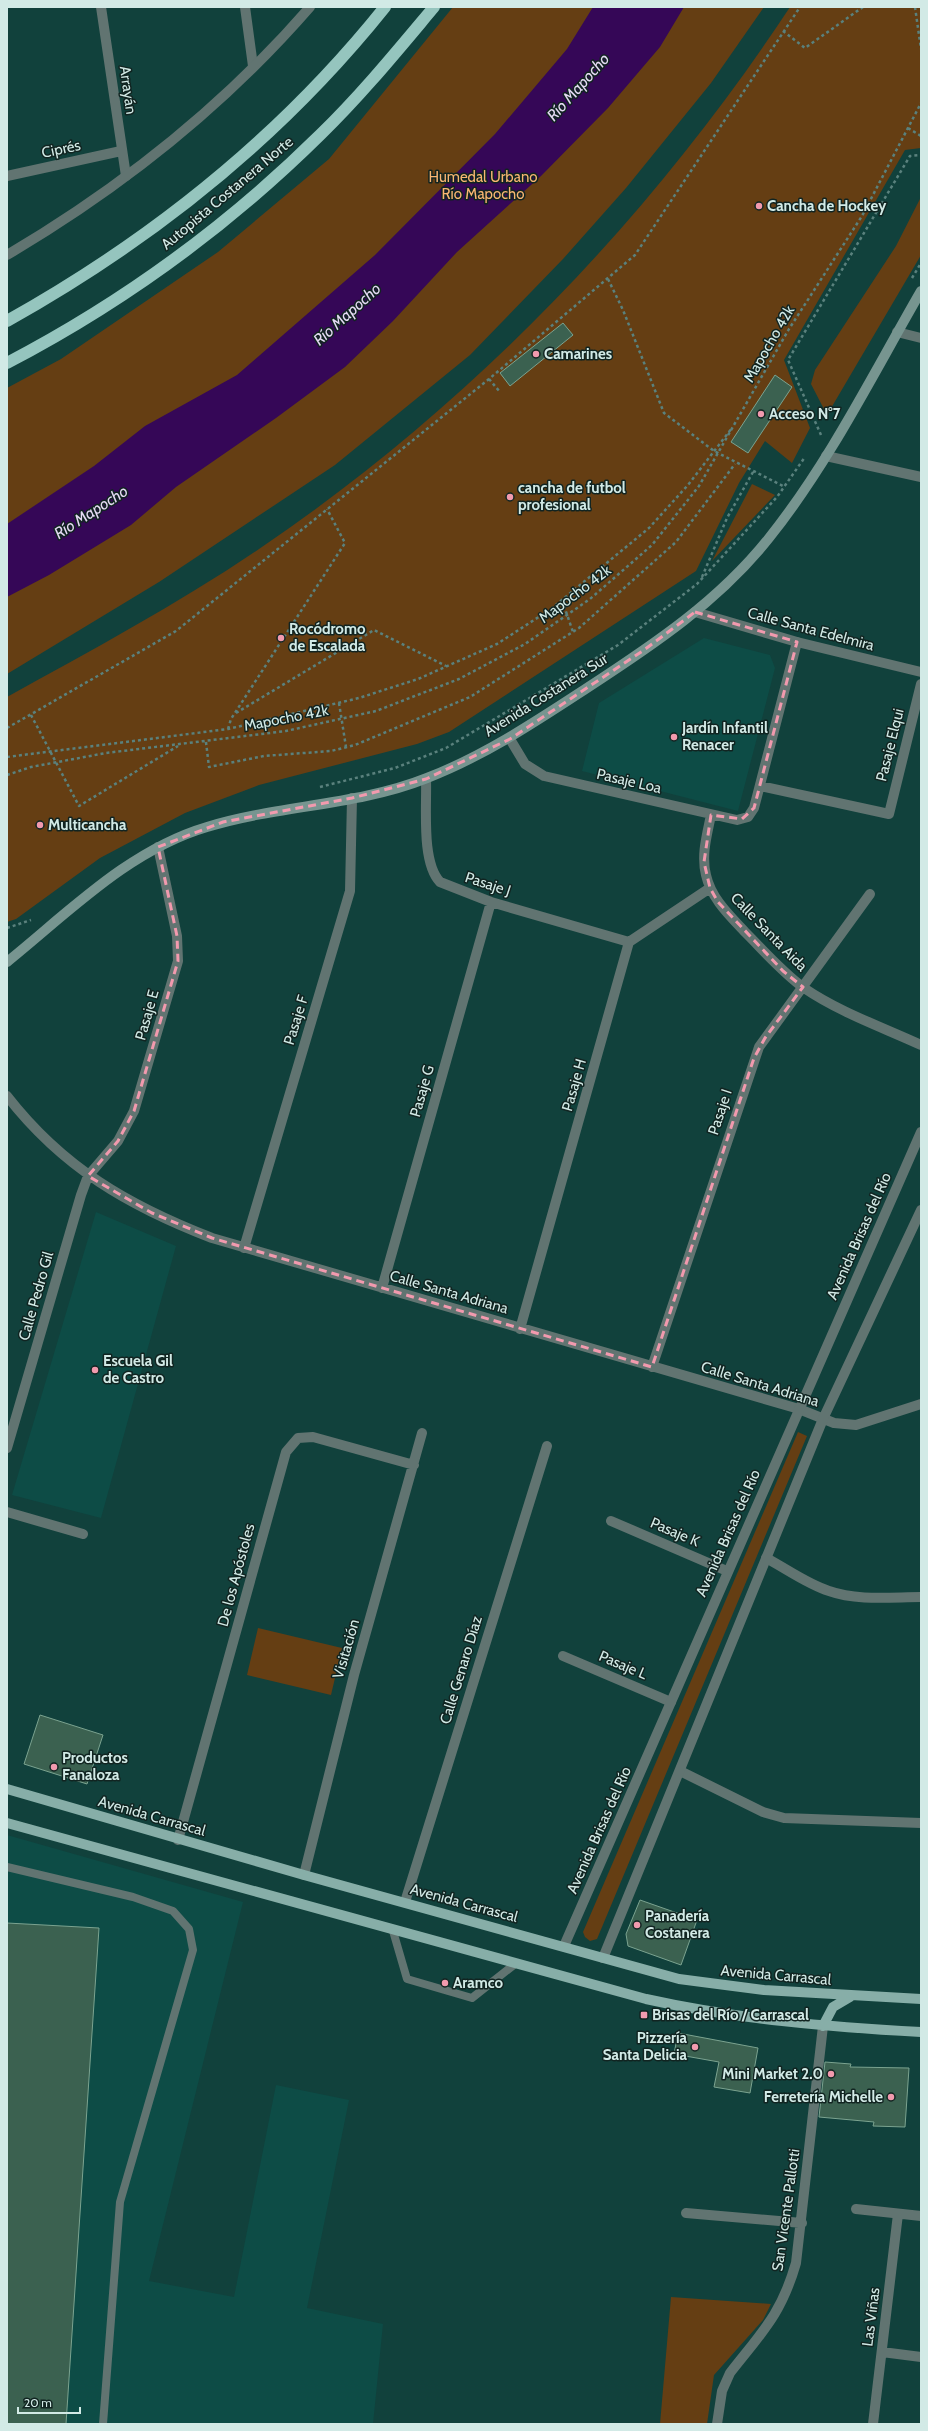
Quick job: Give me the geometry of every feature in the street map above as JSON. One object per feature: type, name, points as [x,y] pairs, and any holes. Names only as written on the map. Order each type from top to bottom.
[{"type":"highway","name":"Autopista Costanera Norte","points":[[7,321],[80,278],[124,249],[222,175],[314,89],[385,7]]},
{"type":"highway","name":"Autopista Costanera Norte","points":[[7,363],[54,337],[131,289],[190,248],[233,213],[322,134],[385,65],[434,7]]},
{"type":"main road","name":"Avenida Costanera Sur","points":[[7,962],[127,865],[158,847],[190,832],[223,822],[352,798],[398,788],[426,779],[510,739],[644,650],[695,612],[751,559],[801,494],[826,456],[921,291]]},
{"type":"main road","name":"Avenida Carrascal","points":[[7,1788],[178,1840],[679,1979],[757,1989],[851,1996],[921,1999]]},
{"type":"main road","points":[[7,1823],[516,1964],[682,2007],[823,2026],[921,2032]]},
{"type":"main road","points":[[823,2026],[833,2007],[851,1996]]},
{"type":"street","name":"Arrayán","points":[[101,7],[121,151],[126,176]]},
{"type":"street","points":[[244,7],[254,66]]},
{"type":"street","points":[[7,255],[56,226],[126,176],[200,116],[254,66],[310,7]]},
{"type":"street","name":"Ciprés","points":[[7,176],[121,151]]},
{"type":"street","points":[[897,332],[921,338]]},
{"type":"street","points":[[826,456],[921,476]]},
{"type":"street","name":"Calle Santa Edelmira","points":[[695,612],[797,642],[921,672]]},
{"type":"street","points":[[760,786],[797,642]]},
{"type":"street","name":"Pasaje Elqui","points":[[760,786],[889,814],[921,684]]},
{"type":"street","name":"Pasaje Loa","points":[[510,739],[525,764],[544,776],[711,815],[742,819],[748,817],[754,808],[760,786]]},
{"type":"street","name":"Pasaje J","points":[[426,779],[429,860],[433,873],[440,882],[448,887],[491,902],[629,942]]},
{"type":"street","name":"Pasaje F","points":[[244,1248],[350,891],[352,798]]},
{"type":"street","name":"Calle Santa Aida","points":[[711,815],[704,862],[710,888],[730,916],[783,971],[803,987],[832,1003],[921,1045]]},
{"type":"street","name":"Pasaje E","points":[[88,1176],[118,1141],[130,1121],[178,961],[177,936],[158,847]]},
{"type":"street","points":[[629,942],[710,888]]},
{"type":"street","name":"Pasaje I","points":[[652,1367],[754,1058],[765,1038],[870,894]]},
{"type":"street","name":"Pasaje G","points":[[382,1288],[491,902]]},
{"type":"street","name":"Pasaje H","points":[[520,1329],[629,942]]},
{"type":"street","name":"Calle Santa Adriana","points":[[7,1096],[52,1146],[88,1176],[152,1213],[182,1226],[244,1248],[799,1410],[845,1425],[856,1424],[921,1404]]},
{"type":"street","name":"Avenida Brisas del Río","points":[[564,1946],[921,1132]]},
{"type":"street","name":"Calle Pedro Gil","points":[[7,1448],[81,1195],[88,1176]]},
{"type":"street","points":[[603,1958],[823,1419],[921,1210]]},
{"type":"street","name":"Visitación","points":[[304,1875],[354,1675],[422,1433]]},
{"type":"street","name":"De los Apóstoles","points":[[178,1840],[286,1452],[298,1438],[313,1437],[414,1465]]},
{"type":"street","name":"Calle Genaro Díaz","points":[[405,1902],[547,1446]]},
{"type":"street","points":[[7,1512],[83,1534]]},
{"type":"street","name":"Pasaje K","points":[[611,1521],[728,1571]]},
{"type":"street","points":[[766,1558],[806,1581],[830,1592],[853,1596],[921,1597]]},
{"type":"street","name":"Pasaje L","points":[[563,1656],[671,1702]]},
{"type":"street","points":[[680,1771],[763,1812],[784,1818],[921,1823]]},
{"type":"street","name":"San Vicente Pallotti","points":[[717,2424],[725,2383],[730,2373],[774,2318],[790,2284],[802,2223],[823,2026]]},
{"type":"street","points":[[856,2209],[921,2216]]},
{"type":"street","points":[[686,2213],[802,2223]]},
{"type":"street","name":"Las Viñas","points":[[873,2424],[898,2214]]},
{"type":"street","points":[[882,2352],[921,2357]]},
{"type":"lane","points":[[7,1867],[133,1897],[173,1911],[189,1928],[193,1950],[120,2202],[103,2424]]},
{"type":"lane","points":[[393,1930],[407,1980],[472,1998],[516,1964]]},
{"type":"path","points":[[7,728],[176,630],[489,379],[635,255],[800,7]]},
{"type":"path","points":[[783,31],[804,48],[863,7]]},
{"type":"path","points":[[915,7],[921,49]]},
{"type":"path","name":"Mapocho 42k","points":[[7,775],[31,767],[106,753],[206,742],[286,731],[342,719],[396,705],[459,680],[525,644],[590,600],[652,545],[699,486],[789,329],[862,216],[921,103]]},
{"type":"path","points":[[908,128],[921,136]]},
{"type":"path","points":[[821,435],[788,360],[910,156],[921,155]]},
{"type":"path","points":[[909,283],[921,263]]},
{"type":"path","points":[[608,279],[623,310],[664,412],[718,454],[735,464],[801,494]]},
{"type":"path","points":[[489,379],[500,392]]},
{"type":"path","points":[[7,757],[228,728],[339,703],[418,679],[497,644],[562,600],[649,528],[688,485],[739,418]]},
{"type":"path","points":[[816,441],[823,431]]},
{"type":"path","points":[[319,787],[395,768],[446,748],[618,645],[701,580],[784,487],[807,454]]},
{"type":"path","points":[[206,742],[209,767],[264,756],[331,751],[346,747],[470,697],[574,632],[676,542],[735,464]]},
{"type":"path","points":[[701,580],[728,518],[753,472]]},
{"type":"path","points":[[228,728],[234,714],[345,543],[327,509]]},
{"type":"path","points":[[562,600],[574,632]]},
{"type":"path","points":[[234,714],[374,630],[447,666]]},
{"type":"path","points":[[339,703],[346,747]]},
{"type":"path","points":[[31,715],[79,806],[180,745]]},
{"type":"path","points":[[22,928],[36,916]]},
{"type":"path","points":[[7,928],[32,920]]},
{"type":"highlighted area","points":[[695,612],[797,642],[754,808],[742,819],[711,815],[704,862],[710,888],[718,902],[783,971],[803,987],[765,1038],[754,1058],[652,1367],[212,1238],[152,1213],[88,1176],[118,1141],[134,1111],[178,961],[177,936],[158,847],[223,822],[352,798],[426,779],[510,739],[644,650]]},
{"type":"shaded area","name":"Jardín Infantil Renacer","points":[[704,638],[770,655],[775,668],[738,811],[582,771],[599,703]]},
{"type":"shaded area","name":"Escuela Gil de Castro","points":[[96,1212],[176,1246],[101,1518],[12,1495]]},
{"type":"shaded area","points":[[7,1835],[243,1902],[149,2281],[234,2297],[276,2085],[349,2100],[307,2308],[383,2324],[373,2424],[7,2424]]},
{"type":"green space","name":"Humedal Urbano Río Mapocho","points":[[453,7],[764,7],[711,83],[626,188],[563,259],[470,355],[335,465],[159,582],[7,674],[7,388],[61,359],[218,252],[329,159]]},
{"type":"green space","points":[[790,7],[921,7],[921,148],[905,150],[784,360],[810,428],[792,463],[765,441],[739,483],[696,571],[449,732],[417,744],[259,785],[185,813],[100,858],[16,919],[7,922],[7,697],[197,589],[259,549],[336,494],[411,434],[483,371],[551,304],[616,234],[678,161],[736,85]]},
{"type":"green space","points":[[921,197],[921,255],[827,415],[811,384],[815,370],[896,246]]},
{"type":"green space","points":[[752,484],[775,495],[712,561]]},
{"type":"green space","points":[[798,1432],[807,1436],[597,1939],[590,1941],[585,1937],[583,1932]]},
{"type":"green space","points":[[258,1628],[342,1648],[331,1695],[247,1675]]},
{"type":"green space","points":[[671,2297],[771,2304],[763,2320],[714,2375],[707,2424],[660,2424]]},
{"type":"water","name":"Río Mapocho","points":[[593,7],[684,7],[660,47],[608,108],[541,176],[457,252],[393,321],[345,367],[276,418],[176,487],[131,525],[49,575],[7,597],[7,524],[94,466],[145,426],[237,375],[375,255],[495,134],[567,49]]},
{"type":"building","name":"Camarines","points":[[563,323],[573,335],[510,386],[500,373]]},
{"type":"building","name":"Acceso N°7","points":[[775,375],[792,387],[748,453],[731,442]]},
{"type":"building","points":[[40,1715],[103,1735],[87,1784],[24,1764]]},
{"type":"building","points":[[640,1900],[697,1920],[681,1965],[628,1946],[626,1934]]},
{"type":"building","points":[[7,1923],[99,1928],[66,2424],[7,2424]]},
{"type":"building","points":[[678,2033],[758,2048],[750,2093],[714,2087],[719,2062],[674,2054]]},
{"type":"building","points":[[825,2062],[851,2064],[850,2067],[909,2068],[905,2127],[873,2126],[874,2122],[819,2117]]},
{"type":"place","name":"Cancha de Hockey","points":[[759,206]]},
{"type":"place","name":"Camarines","points":[[536,354]]},
{"type":"place","name":"Acceso N°7","points":[[761,414]]},
{"type":"place","name":"cancha de futbol profesional","points":[[510,497]]},
{"type":"place","name":"Rocódromo de Escalada","points":[[281,638]]},
{"type":"place","name":"Jardín Infantil Renacer","points":[[674,737]]},
{"type":"place","name":"Multicancha","points":[[40,825]]},
{"type":"place","name":"Escuela Gil de Castro","points":[[95,1370]]},
{"type":"place","name":"Productos Fanaloza","points":[[54,1767]]},
{"type":"place","name":"Panadería Costanera","points":[[637,1925]]},
{"type":"place","name":"Aramco","points":[[445,1983]]},
{"type":"place","name":"Brisas del Río / Carrascal","points":[[644,2015]]},
{"type":"place","name":"Pizzería Santa Delicia","points":[[695,2047]]},
{"type":"place","name":"Mini Market 2.0","points":[[831,2074]]},
{"type":"place","name":"Ferretería Michelle","points":[[891,2097]]}]
